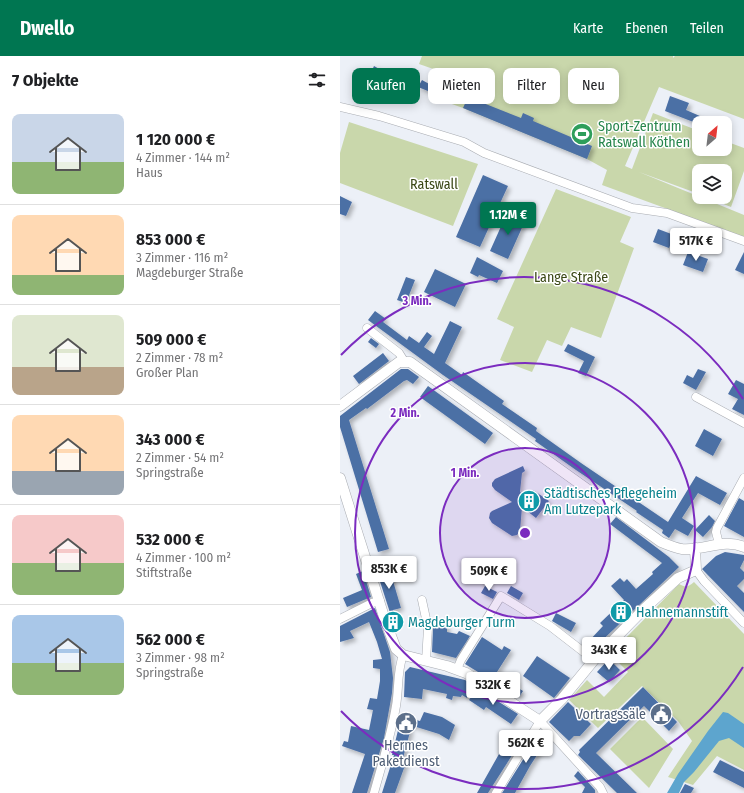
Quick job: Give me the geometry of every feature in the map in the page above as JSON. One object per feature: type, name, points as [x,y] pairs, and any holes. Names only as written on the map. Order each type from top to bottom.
[{"type":"main road","points":[[340,405],[395,365],[404,361],[410,362],[657,540],[675,548],[692,549],[731,543],[744,547]]},
{"type":"main road","points":[[340,478],[396,649],[403,655],[457,669],[474,677],[540,721],[562,699],[594,660],[672,582],[685,574],[696,570],[692,549]]},
{"type":"street","points":[[340,107],[379,116],[464,142],[484,153],[632,208],[667,213],[744,241]]},
{"type":"street","points":[[367,328],[399,353],[404,361]]},
{"type":"street","points":[[696,397],[744,423]]},
{"type":"street","points":[[719,544],[716,532],[717,528],[744,478]]},
{"type":"street","points":[[696,570],[744,623]]},
{"type":"street","points":[[457,669],[461,660],[501,596],[550,626],[594,660]]},
{"type":"street","points":[[422,600],[428,628],[428,654],[426,661]]},
{"type":"street","points":[[340,619],[380,601]]},
{"type":"street","points":[[374,793],[391,732],[398,688],[400,663],[403,655]]},
{"type":"street","points":[[496,793],[540,721],[600,787],[603,793]]},
{"type":"green space","points":[[422,56],[673,56],[673,58],[675,56],[744,56],[744,119],[659,87],[625,166],[632,169],[653,113],[692,128],[692,156],[732,156],[732,144],[744,148],[744,171],[731,207],[724,204],[732,204],[732,164],[692,164],[692,191],[639,172],[692,194],[692,204],[717,204],[744,215],[744,237],[602,185],[607,170],[587,159],[452,104],[495,104],[495,68],[430,68],[419,64]]},
{"type":"green space","name":"Ratswall","points":[[349,122],[478,164],[453,226],[340,183],[340,153]]},
{"type":"green space","name":"Lange Straße","points":[[556,189],[631,217],[620,242],[634,248],[601,338],[571,327],[562,346],[547,340],[532,372],[500,360],[514,327],[497,319]]},
{"type":"green space","points":[[694,582],[744,634],[744,770],[717,756],[693,785],[668,777],[692,741],[678,721],[642,686],[598,728],[569,700],[587,680],[604,697],[628,672],[610,654],[679,584],[687,586]]},
{"type":"green space","points":[[642,717],[673,749],[649,788],[610,749]]},
{"type":"water","points":[[723,712],[728,713],[744,724],[744,748],[729,738],[719,741],[684,782],[679,793],[667,793],[678,774]]},
{"type":"building","points":[[422,80],[428,83],[428,91],[420,88]]},
{"type":"building","points":[[670,96],[689,103],[686,110],[700,116],[692,116],[692,121],[665,111]]},
{"type":"building","points":[[465,104],[486,104],[521,118],[523,113],[534,118],[533,121],[592,146],[587,159],[463,108]]},
{"type":"building","points":[[483,175],[508,186],[480,247],[456,237]]},
{"type":"building","points":[[340,196],[352,202],[346,216],[340,214]]},
{"type":"building","points":[[507,213],[525,221],[508,259],[490,251]]},
{"type":"building","points":[[658,229],[674,235],[669,248],[653,242]]},
{"type":"building","points":[[688,252],[708,259],[703,272],[683,265]]},
{"type":"building","points":[[744,252],[744,274],[735,270]]},
{"type":"building","points":[[477,257],[503,271],[497,283],[479,275],[478,277],[470,273]]},
{"type":"building","points":[[435,269],[466,284],[455,307],[424,292]]},
{"type":"building","points":[[406,277],[415,280],[406,303],[397,300]]},
{"type":"building","points":[[375,311],[386,319],[383,322],[407,340],[409,336],[419,343],[427,332],[432,336],[424,347],[434,354],[450,321],[462,327],[445,363],[462,375],[463,372],[504,401],[502,404],[537,428],[536,431],[668,522],[696,476],[727,493],[720,505],[698,493],[682,518],[694,526],[688,536],[675,529],[669,538],[662,533],[663,530],[636,512],[637,511],[535,441],[536,439],[443,375],[368,320]]},
{"type":"building","points":[[371,338],[379,344],[376,348],[368,342]]},
{"type":"building","points":[[568,344],[595,357],[586,376],[578,373],[584,361],[564,351]]},
{"type":"building","points":[[383,353],[389,361],[359,384],[353,376]]},
{"type":"building","points":[[401,369],[408,369],[419,377],[413,384],[407,380],[404,381],[367,409],[366,408],[349,420],[389,549],[378,552],[340,427],[340,416]]},
{"type":"building","points":[[698,369],[706,372],[696,390],[683,383],[687,375],[693,378]]},
{"type":"building","points":[[736,380],[744,384],[744,415],[732,409],[738,399],[728,394]]},
{"type":"building","points":[[428,386],[493,433],[485,444],[420,397]]},
{"type":"building","points":[[704,429],[722,439],[713,456],[695,446]]},
{"type":"building","name":"Städtisches Pflegeheim Am Lutzepark","points":[[523,466],[525,471],[522,473],[520,492],[528,497],[533,490],[549,501],[536,518],[522,507],[520,531],[517,535],[512,536],[492,523],[489,518],[492,511],[512,502],[495,490],[492,483],[495,479]]},
{"type":"building","points":[[739,498],[744,501],[744,537],[724,526]]},
{"type":"building","points":[[709,515],[715,521],[703,537],[695,530]]},
{"type":"building","points":[[616,517],[669,557],[679,567],[591,651],[582,644],[585,639],[588,642],[603,626],[600,623],[624,600],[611,586],[620,578],[624,582],[627,579],[636,589],[653,574],[652,572],[662,563],[610,524]]},
{"type":"building","points":[[725,552],[744,555],[744,560],[740,568],[744,572],[744,579],[737,586],[744,593],[744,612],[702,569],[716,556]]},
{"type":"building","points":[[388,564],[401,608],[393,610],[396,621],[393,622],[376,569]]},
{"type":"building","points":[[363,571],[371,597],[347,607],[343,598],[362,590],[356,574]]},
{"type":"building","points":[[485,586],[497,592],[493,599],[481,593]]},
{"type":"building","points":[[511,586],[523,593],[519,600],[507,593]]},
{"type":"building","points":[[375,608],[390,652],[393,678],[392,693],[384,738],[367,793],[352,793],[365,754],[342,746],[344,741],[348,742],[351,726],[369,730],[373,710],[367,709],[370,698],[377,699],[380,681],[380,669],[373,668],[373,660],[382,659],[369,622],[350,631],[354,638],[340,642],[340,626]]},
{"type":"building","points":[[556,613],[576,623],[571,632],[552,621]]},
{"type":"building","points":[[432,622],[447,625],[447,632],[457,634],[459,631],[470,636],[456,658],[432,652]]},
{"type":"building","points":[[482,637],[502,650],[504,646],[511,650],[497,672],[506,678],[508,676],[518,682],[515,686],[523,691],[519,697],[465,664]]},
{"type":"building","points":[[537,656],[570,678],[554,698],[523,676]]},
{"type":"building","points":[[609,659],[620,670],[609,682],[597,672]]},
{"type":"building","points":[[410,667],[465,680],[470,683],[467,698],[462,695],[461,697],[453,696],[452,700],[446,698],[447,694],[423,689],[422,699],[404,697],[405,672]]},
{"type":"building","points":[[643,687],[677,722],[669,731],[644,706],[596,753],[637,793],[617,793],[578,755],[580,752],[579,750]]},
{"type":"building","points":[[477,688],[518,714],[511,724],[486,707],[484,710],[469,700]]},
{"type":"building","points":[[568,702],[591,724],[580,736],[574,736],[569,741],[549,722]]},
{"type":"building","points":[[424,712],[442,717],[455,725],[449,740],[439,734],[410,725],[410,732],[403,758],[407,760],[395,793],[382,793],[394,755],[392,755],[400,722],[402,722],[403,717],[420,721]]},
{"type":"building","points":[[512,731],[523,738],[488,793],[477,793]]},
{"type":"building","points":[[541,731],[548,738],[515,793],[502,793]]},
{"type":"building","points":[[720,760],[744,772],[744,788],[713,772]]},
{"type":"building","points":[[578,771],[595,790],[595,793],[582,793],[585,787],[574,776]]},
{"type":"building","points":[[685,784],[694,788],[691,793],[680,793]]},
{"type":"place","name":"Sport-Zentrum Ratswall Köthen","points":[[582,134]]},
{"type":"place","name":"Städtisches Pflegeheim Am Lutzepark","points":[[529,501]]},
{"type":"place","name":"Hahnemannstift","points":[[621,612]]},
{"type":"place","name":"Magdeburger Turm","points":[[393,622]]},
{"type":"place","name":"Vortragssäle","points":[[661,714]]},
{"type":"place","name":"Hermes Paketdienst","points":[[406,723]]}]
